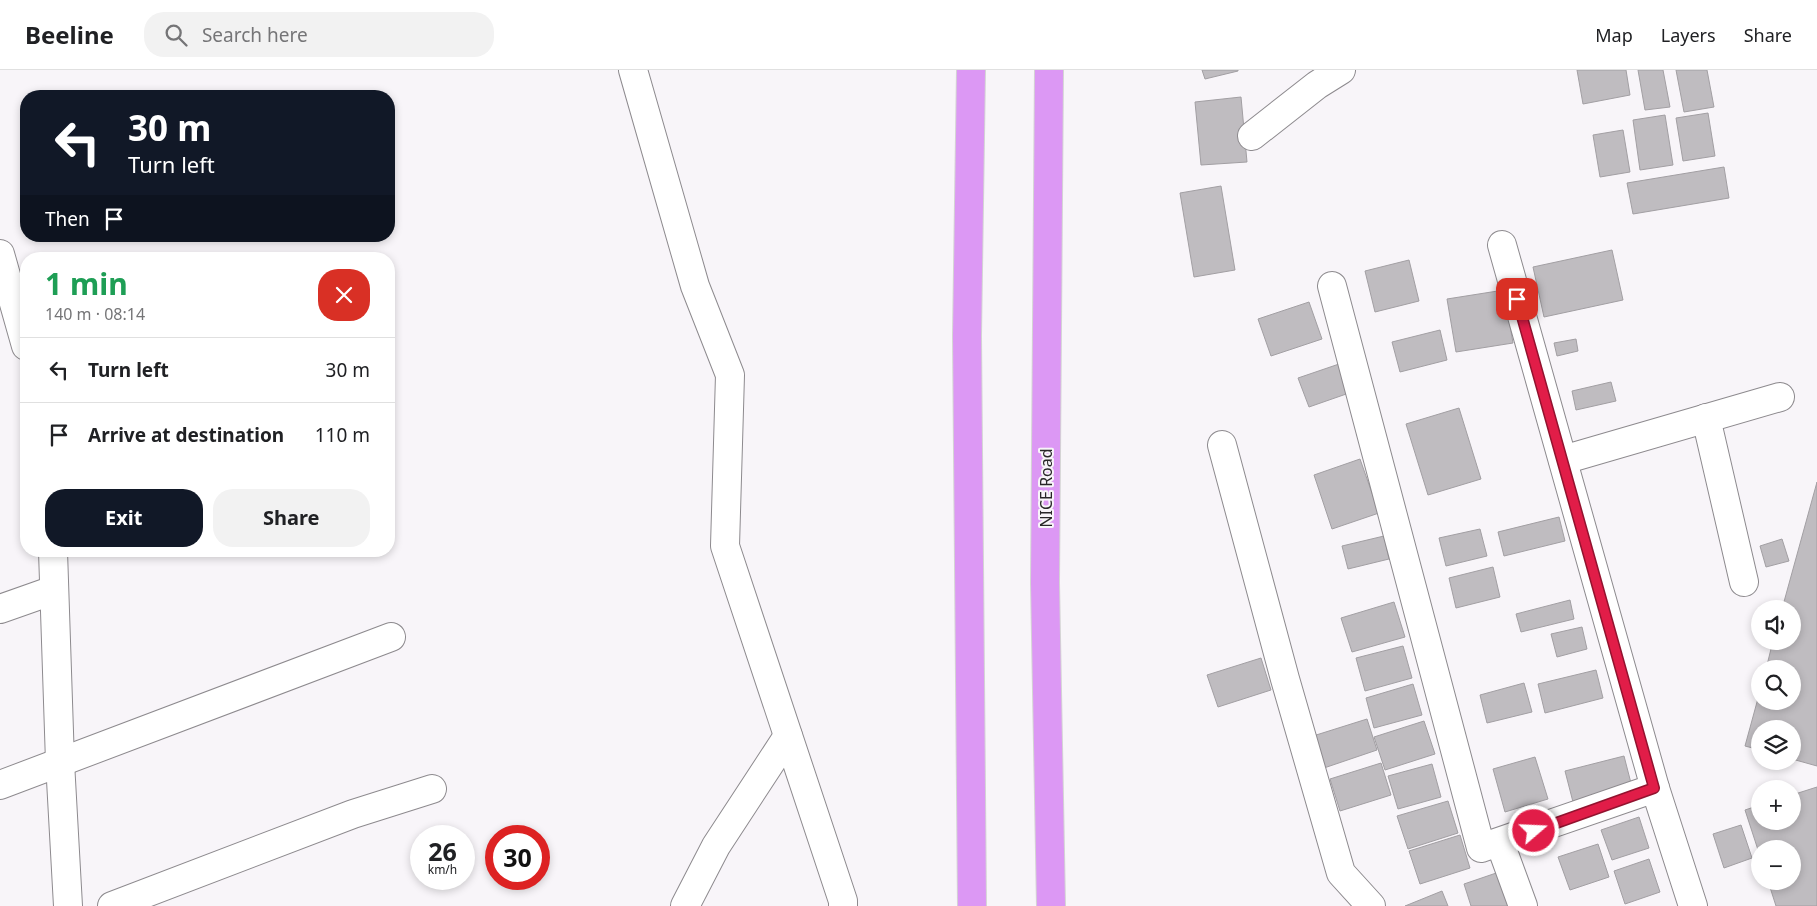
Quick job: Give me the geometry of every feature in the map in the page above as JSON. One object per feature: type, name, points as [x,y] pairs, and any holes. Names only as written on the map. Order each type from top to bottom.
[{"type":"highway","points":[[970,70],[967,336],[972,906]]},
{"type":"highway","name":"NICE Road","points":[[1049,70],[1045,583],[1051,906]]},
{"type":"street","points":[[634,70],[695,286],[730,375],[725,546],[843,901],[843,906]]},
{"type":"street","points":[[1252,136],[1317,86],[1342,70]]},
{"type":"street","points":[[1502,245],[1654,788],[1693,906]]},
{"type":"street","points":[[0,254],[20,325]]},
{"type":"street","points":[[1332,286],[1481,848],[1500,843],[1654,788]]},
{"type":"street","points":[[1563,460],[1780,397]]},
{"type":"street","points":[[1706,418],[1744,582]]},
{"type":"street","points":[[1222,445],[1283,670],[1341,873],[1371,906]]},
{"type":"street","points":[[53,557],[60,762],[68,906]]},
{"type":"street","points":[[0,609],[54,590]]},
{"type":"street","points":[[0,785],[391,638]]},
{"type":"street","points":[[686,906],[716,846],[788,736]]},
{"type":"street","points":[[112,906],[352,814],[432,789]]},
{"type":"street","points":[[1500,843],[1523,906]]},
{"type":"building","points":[[1202,70],[1238,70],[1238,71],[1205,79]]},
{"type":"building","points":[[1577,70],[1626,70],[1630,95],[1583,104]]},
{"type":"building","points":[[1638,70],[1663,70],[1670,107],[1645,110]]},
{"type":"building","points":[[1676,70],[1707,70],[1714,107],[1684,112]]},
{"type":"building","points":[[1241,97],[1247,162],[1201,165],[1195,102]]},
{"type":"building","points":[[1708,113],[1715,156],[1683,161],[1676,118]]},
{"type":"building","points":[[1665,115],[1673,165],[1640,170],[1633,120]]},
{"type":"building","points":[[1623,130],[1630,172],[1600,177],[1593,135]]},
{"type":"building","points":[[1724,167],[1729,198],[1633,214],[1627,183]]},
{"type":"building","points":[[1221,186],[1235,270],[1194,277],[1180,193]]},
{"type":"building","points":[[1612,250],[1623,300],[1544,317],[1533,267]]},
{"type":"building","points":[[1409,260],[1419,301],[1375,312],[1365,271]]},
{"type":"building","points":[[1504,290],[1513,343],[1456,352],[1447,299]]},
{"type":"building","points":[[1309,302],[1322,339],[1271,356],[1258,319]]},
{"type":"building","points":[[1440,330],[1447,360],[1400,372],[1392,342]]},
{"type":"building","points":[[1576,339],[1578,351],[1557,356],[1554,343]]},
{"type":"building","points":[[1342,363],[1352,392],[1309,407],[1298,378]]},
{"type":"building","points":[[1611,382],[1616,401],[1576,410],[1572,391]]},
{"type":"building","points":[[1459,408],[1481,479],[1428,495],[1406,424]]},
{"type":"building","points":[[1360,459],[1379,513],[1332,529],[1314,475]]},
{"type":"building","points":[[1817,482],[1817,766],[1801,762],[1801,720],[1752,720],[1755,710],[1801,710],[1801,660],[1768,660],[1771,650],[1801,650],[1801,600],[1784,600]]},
{"type":"building","points":[[1559,517],[1565,541],[1504,556],[1498,532]]},
{"type":"building","points":[[1480,529],[1487,556],[1446,566],[1439,538]]},
{"type":"building","points":[[1384,536],[1389,559],[1348,569],[1342,546]]},
{"type":"building","points":[[1782,539],[1789,561],[1766,567],[1760,546]]},
{"type":"building","points":[[1493,567],[1500,597],[1456,608],[1449,578]]},
{"type":"building","points":[[1570,600],[1574,619],[1521,632],[1516,614]]},
{"type":"building","points":[[1394,602],[1405,637],[1352,652],[1341,618]]},
{"type":"building","points":[[1582,627],[1587,649],[1557,657],[1551,634]]},
{"type":"building","points":[[1403,646],[1412,678],[1365,691],[1356,658]]},
{"type":"building","points":[[1261,658],[1271,690],[1218,707],[1207,675]]},
{"type":"building","points":[[1596,670],[1603,698],[1545,713],[1538,684]]},
{"type":"building","points":[[1524,683],[1532,712],[1487,723],[1480,695]]},
{"type":"building","points":[[1413,684],[1422,715],[1374,728],[1366,698]]},
{"type":"building","points":[[1367,719],[1377,750],[1324,768],[1313,736]]},
{"type":"building","points":[[1424,721],[1435,754],[1385,770],[1374,737]]},
{"type":"building","points":[[1751,724],[1751,748],[1745,746]]},
{"type":"building","points":[[1624,756],[1632,787],[1573,802],[1565,771]]},
{"type":"building","points":[[1535,757],[1548,799],[1505,812],[1493,769]]},
{"type":"building","points":[[1381,763],[1391,795],[1340,811],[1330,779]]},
{"type":"building","points":[[1432,764],[1441,797],[1398,809],[1388,776]]},
{"type":"building","points":[[1817,787],[1817,906],[1776,906],[1771,890],[1801,890],[1801,840],[1755,840],[1752,830],[1801,830],[1801,792]]},
{"type":"building","points":[[1448,801],[1458,833],[1408,849],[1397,816]]},
{"type":"building","points":[[1751,808],[1751,828],[1745,810]]},
{"type":"building","points":[[1639,817],[1649,848],[1612,860],[1601,830]]},
{"type":"building","points":[[1741,825],[1751,858],[1724,868],[1713,834]]},
{"type":"building","points":[[1460,835],[1470,868],[1420,884],[1409,851]]},
{"type":"building","points":[[1598,844],[1609,877],[1570,890],[1558,857]]},
{"type":"building","points":[[1649,859],[1660,892],[1625,904],[1614,871]]},
{"type":"building","points":[[1505,870],[1517,906],[1471,906],[1464,884]]},
{"type":"building","points":[[1442,891],[1448,906],[1405,906]]},
{"type":"route","points":[[1517,299],[1654,788],[1534,831]]}]
